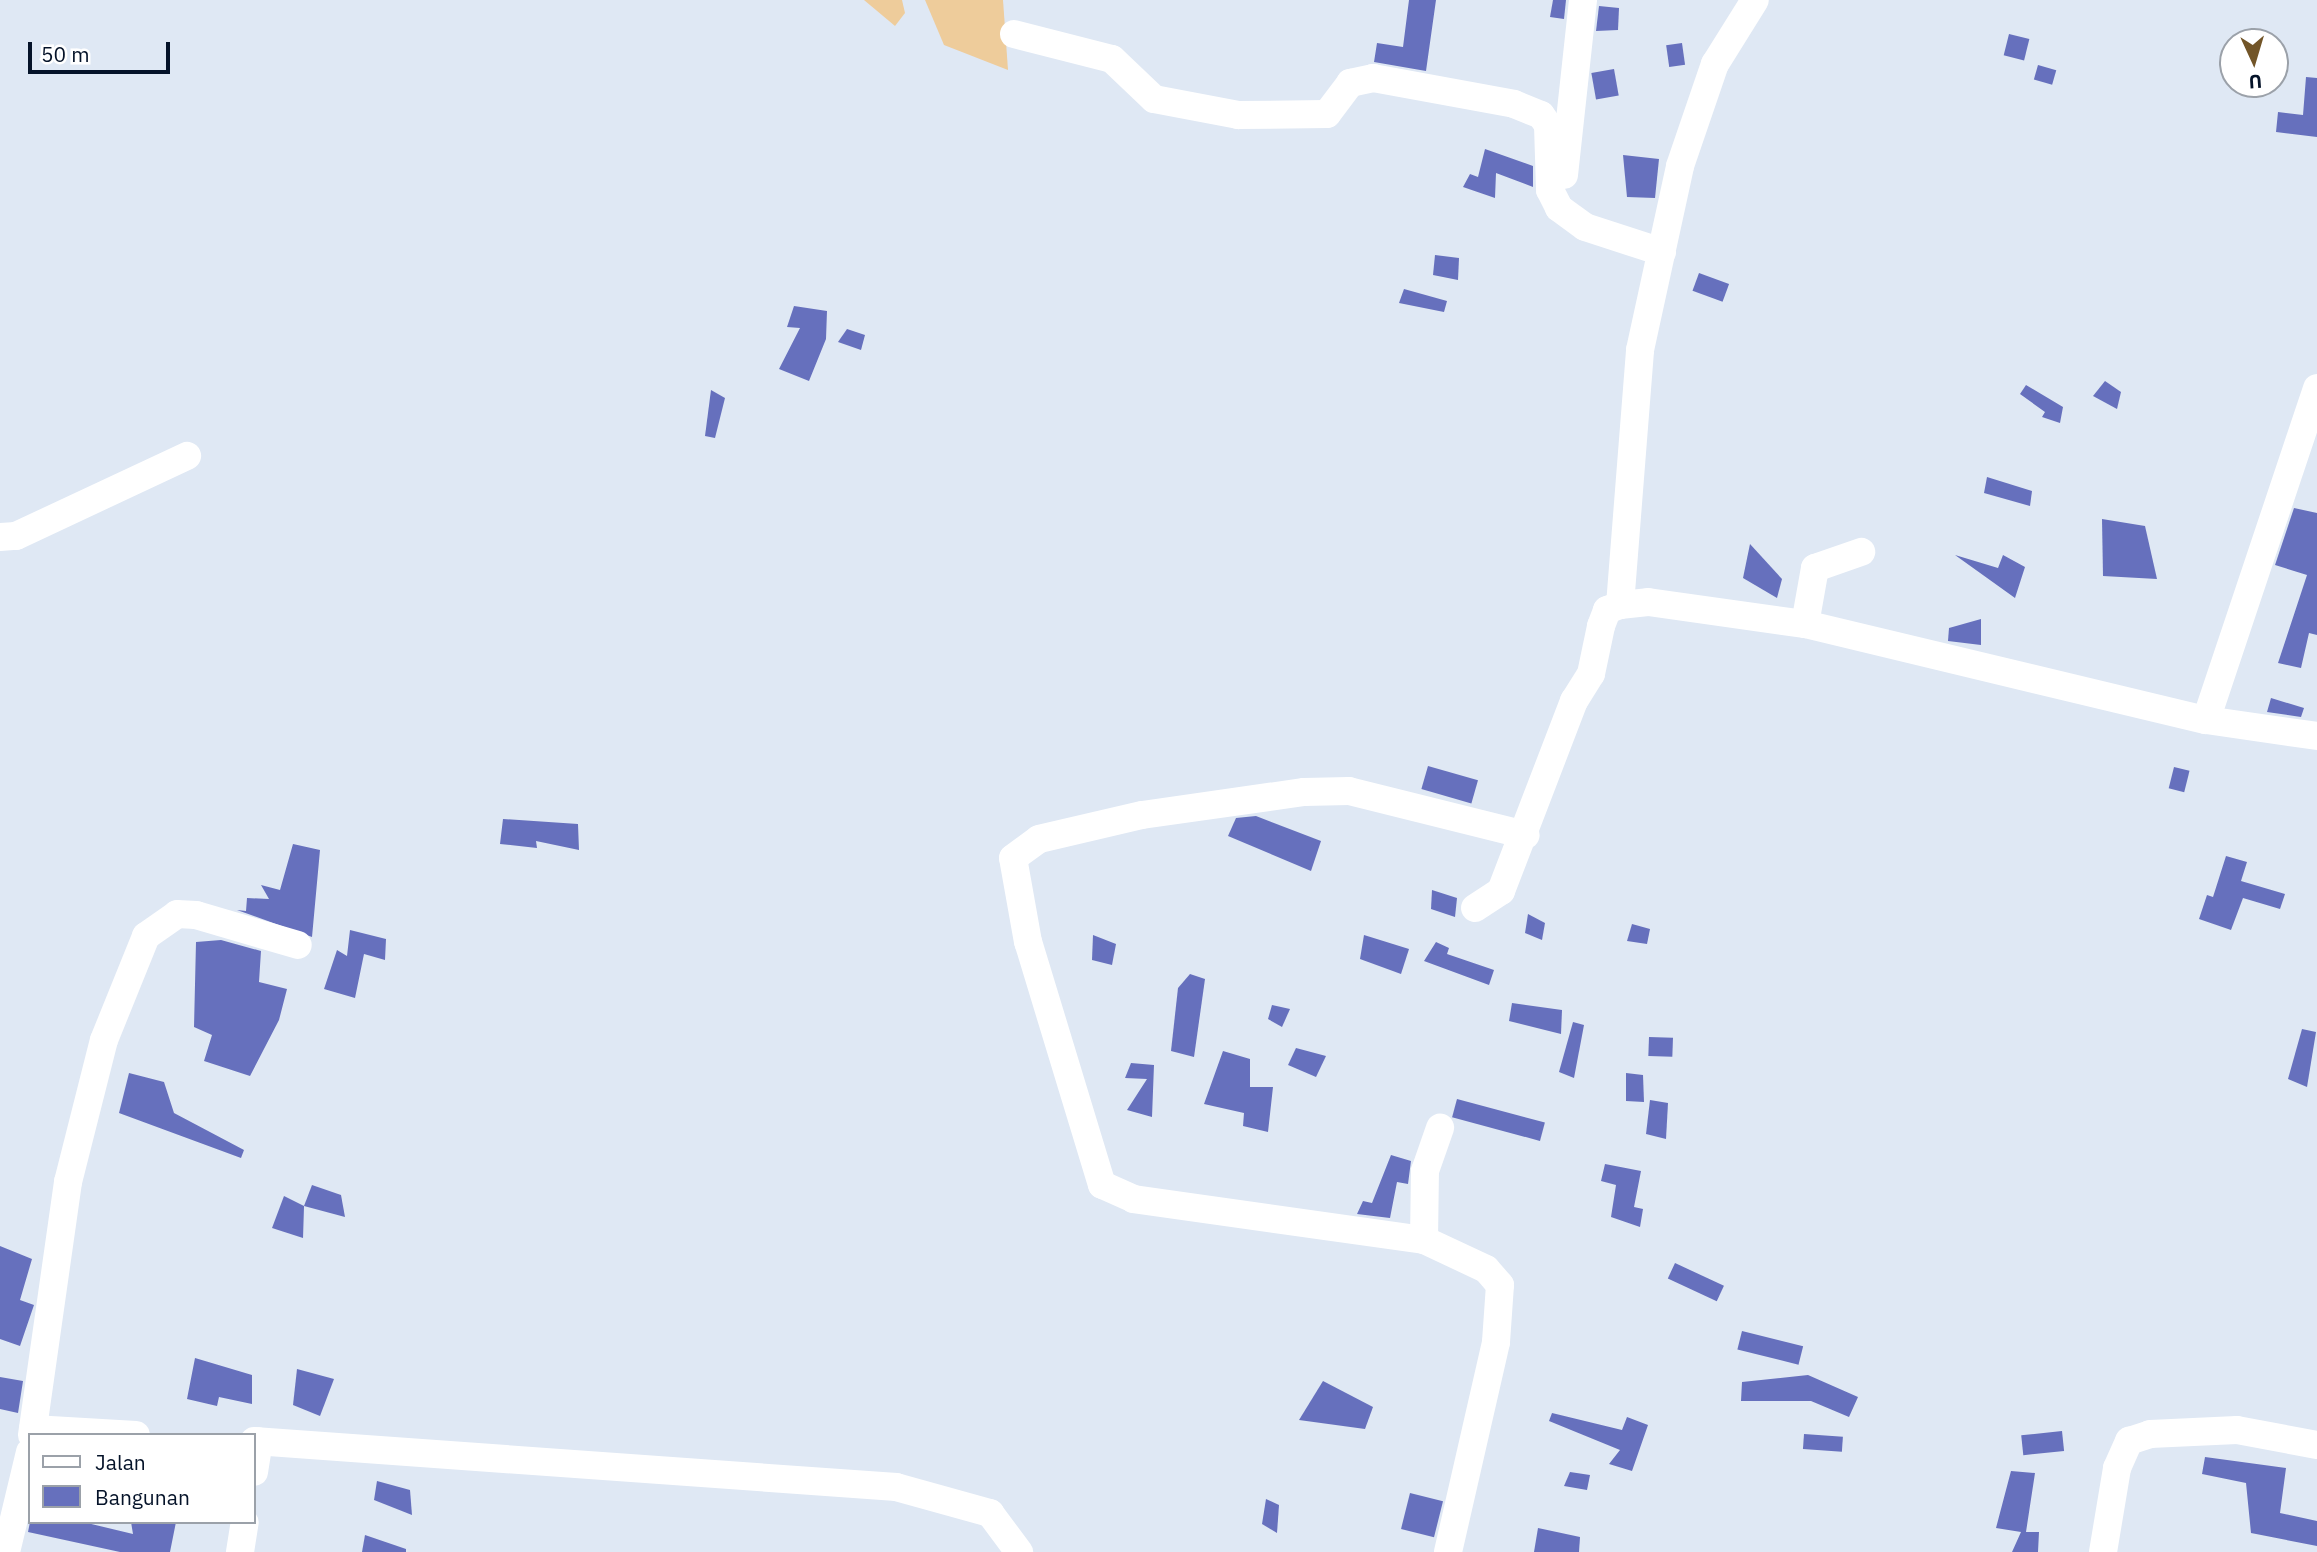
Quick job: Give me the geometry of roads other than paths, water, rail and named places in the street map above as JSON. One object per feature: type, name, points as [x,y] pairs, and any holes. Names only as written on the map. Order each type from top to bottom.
[{"type":"street","points":[[1559,208],[1583,0]]},
{"type":"street","points":[[1620,605],[1640,350],[1680,166],[1715,64],[1755,0]]},
{"type":"street","points":[[1014,34],[1112,59],[1154,99],[1238,115],[1327,114],[1350,83],[1373,78],[1514,104],[1541,115],[1548,125],[1550,190],[1559,208],[1585,227],[1662,252]]},
{"type":"street","points":[[2206,720],[2317,388]]},
{"type":"street","points":[[0,537],[16,536],[187,456]]},
{"type":"street","points":[[1805,624],[1815,568],[1861,552]]},
{"type":"street","points":[[1475,908],[1501,891],[1526,835],[1574,701],[1591,674],[1607,610],[1620,605],[1648,602],[1805,624],[2206,720],[2317,736]]},
{"type":"street","points":[[1448,1552],[1502,1300],[1486,1269],[1424,1240],[1134,1199],[1102,1185],[1028,942],[1013,858],[1039,839],[1142,815],[1304,792],[1349,791],[1526,835]]},
{"type":"street","points":[[33,1433],[76,1146],[104,1040],[146,936],[177,915],[197,915],[298,945]]},
{"type":"street","points":[[1424,1240],[1425,1171],[1440,1128]]},
{"type":"street","points":[[2103,1552],[2117,1468],[2129,1441],[2150,1434],[2237,1430],[2317,1445]]},
{"type":"street","points":[[256,1441],[896,1487],[990,1513],[1019,1552]]},
{"type":"street","points":[[6,1552],[28,1456]]},
{"type":"street","points":[[240,1552],[245,1524]]}]
